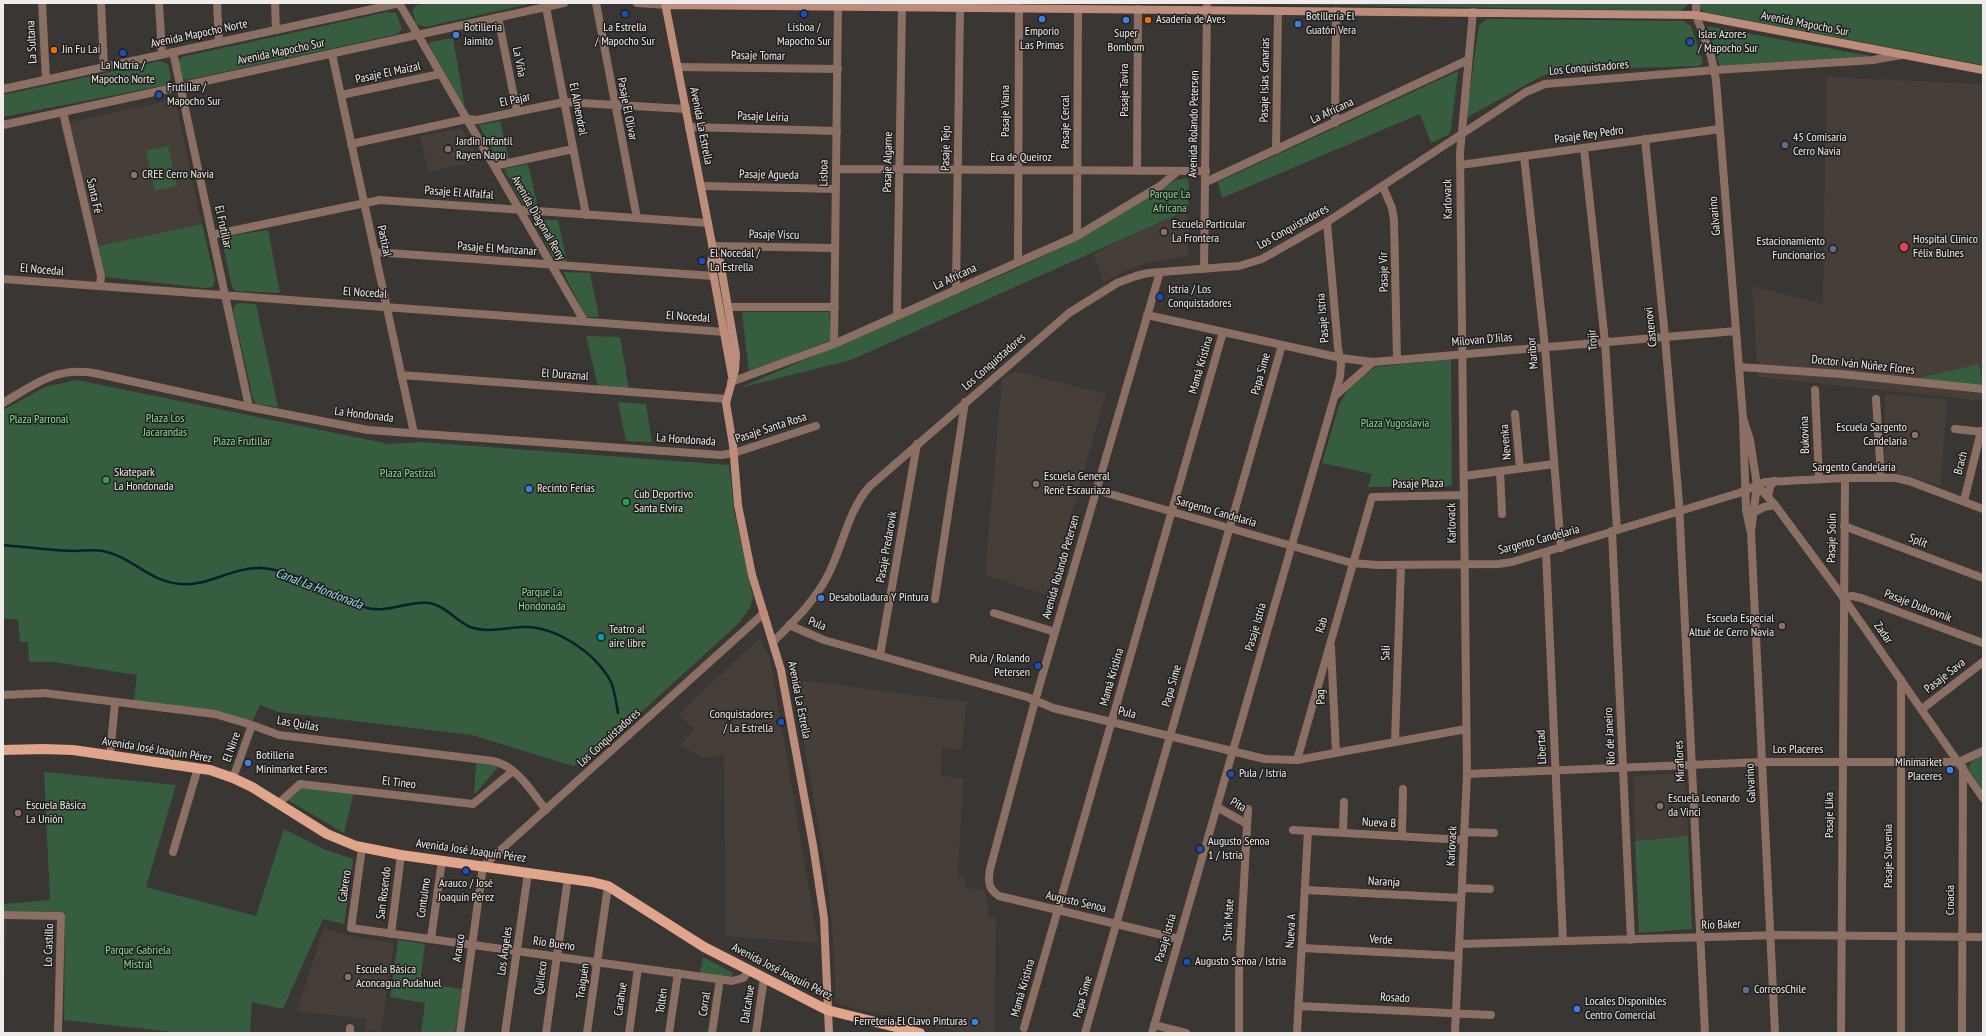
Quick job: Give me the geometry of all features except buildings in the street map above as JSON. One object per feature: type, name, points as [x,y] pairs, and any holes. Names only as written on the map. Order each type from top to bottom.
[{"type":"main road","name":"Avenida Mapocho Sur","points":[[666,4],[1078,9],[1138,9],[1207,6],[1278,11],[1696,14],[1983,70]]},
{"type":"main road","name":"Avenida La Estrella","points":[[666,4],[713,250],[711,262],[725,332],[732,379]]},
{"type":"main road","name":"Avenida La Estrella","points":[[713,250],[720,261],[736,354],[735,370],[727,399],[740,517],[752,575],[773,642],[785,687],[822,896],[826,936],[827,1010],[829,1033]]},
{"type":"main road","name":"Avenida José Joaquín Pérez","points":[[3,750],[58,749],[198,768],[233,778],[252,787],[327,834],[341,841],[362,848],[401,855],[568,878],[608,886],[691,939],[827,1010],[920,1033]]},
{"type":"street","name":"La Sultana","points":[[42,3],[46,80]]},
{"type":"street","points":[[101,3],[104,67]]},
{"type":"street","points":[[159,3],[162,54]]},
{"type":"street","points":[[217,3],[219,42]]},
{"type":"street","points":[[274,3],[276,30]]},
{"type":"street","name":"Avenida Mapocho Norte","points":[[3,89],[400,3]]},
{"type":"street","name":"Avenida Diagonal Reny","points":[[400,3],[584,321]]},
{"type":"street","name":"Avenida Mapocho Sur","points":[[3,125],[564,3]]},
{"type":"street","name":"Pasaje El Olivar","points":[[596,3],[614,104],[637,218]]},
{"type":"street","name":"Avenida Mapocho Sur","points":[[637,3],[666,4]]},
{"type":"street","name":"Galvarino","points":[[1696,3],[1696,14],[1715,70],[1740,367],[1746,515],[1751,532]]},
{"type":"street","name":"Lisboa","points":[[834,344],[838,5]]},
{"type":"street","name":"Avenida Rolando Petersen","points":[[1204,269],[1207,6]]},
{"type":"street","name":"El Almendral","points":[[546,7],[586,215]]},
{"type":"street","name":"Pasaje Algarne","points":[[897,316],[902,7]]},
{"type":"street","name":"Pasaje Tejo","points":[[956,290],[960,8]]},
{"type":"street","name":"Pasaje Viana","points":[[1018,261],[1019,8]]},
{"type":"street","name":"Pasaje Cercal","points":[[1077,236],[1078,9]]},
{"type":"street","name":"Pasaje Tavira","points":[[1137,171],[1138,9]]},
{"type":"street","name":"Pasaje Islas Canarias","points":[[1276,150],[1278,11]]},
{"type":"street","points":[[1335,123],[1336,11]]},
{"type":"street","name":"Karlovack","points":[[1455,1033],[1467,774],[1460,164],[1461,135],[1473,12]]},
{"type":"street","name":"La Viña","points":[[498,17],[517,112]]},
{"type":"street","name":"El Frutillar","points":[[172,52],[249,407]]},
{"type":"street","name":"Pastizal","points":[[332,54],[414,433]]},
{"type":"street","name":"Los Conquistadores","points":[[773,642],[808,604],[828,576],[856,507],[865,491],[1069,312],[1085,301],[1121,282],[1136,276],[1160,272],[1249,264],[1272,254],[1383,187],[1526,92],[1545,84],[1715,70],[1873,60],[1901,55]]},
{"type":"street","name":"La Africana","points":[[1206,182],[1468,60]]},
{"type":"street","name":"Pasaje Tomar","points":[[678,67],[838,69]]},
{"type":"street","name":"Pasaje El Maizal","points":[[341,95],[440,74]]},
{"type":"street","name":"El Pajar","points":[[351,144],[467,119],[477,120],[564,102],[686,109]]},
{"type":"street","name":"Santa Fé","points":[[63,112],[101,276],[100,286]]},
{"type":"street","name":"Pasaje Leiria","points":[[689,127],[837,131]]},
{"type":"street","name":"Pasaje Rey Pedro","points":[[1460,164],[1720,129]]},
{"type":"street","name":"Castenovi","points":[[1644,139],[1665,338],[1679,512]]},
{"type":"street","name":"Trojir","points":[[1584,148],[1605,342],[1614,531]]},
{"type":"street","points":[[494,166],[574,150]]},
{"type":"street","name":"Maribor","points":[[1524,156],[1545,347],[1561,548]]},
{"type":"street","name":"Eca de Queiroz","points":[[836,169],[1206,171]]},
{"type":"street","name":"La Africana","points":[[732,379],[834,344],[1077,236],[1160,186],[1177,172]]},
{"type":"street","name":"Pasaje Agueda","points":[[701,186],[836,189]]},
{"type":"street","name":"Pasaje Vir","points":[[1383,187],[1392,208],[1395,226],[1397,360]]},
{"type":"street","name":"Pasaje El Alfalfal","points":[[212,235],[364,202],[380,200],[708,223]]},
{"type":"street","name":"Pasaje Istria","points":[[1153,1029],[1335,396],[1341,370],[1327,222]]},
{"type":"street","name":"Pasaje Viscu","points":[[713,250],[835,248]]},
{"type":"street","name":"Pasaje El Manzanar","points":[[375,252],[714,276]]},
{"type":"street","name":"Avenida Rolando Petersen","points":[[990,869],[1035,701],[1160,272]]},
{"type":"street","name":"El Nocedal","points":[[3,279],[725,332]]},
{"type":"street","points":[[729,307],[835,307]]},
{"type":"street","name":"Milovan D'Jilas","points":[[1147,315],[1341,358],[1373,362],[1736,331]]},
{"type":"street","name":"Mamá Kristina","points":[[1024,1028],[1223,332]]},
{"type":"street","name":"Papa Sime","points":[[1085,1033],[1282,345]]},
{"type":"street","points":[[1335,396],[1373,362]]},
{"type":"street","name":"Doctor Iván Núñez Flores","points":[[1740,367],[1841,374],[1983,390]]},
{"type":"street","name":"La Hondonada","points":[[3,403],[51,376],[78,371],[94,373],[249,407],[347,426],[414,433],[714,454],[734,453]]},
{"type":"street","name":"El Duraznal","points":[[401,375],[727,399]]},
{"type":"street","name":"Bukovina","points":[[1815,390],[1819,479]]},
{"type":"street","points":[[1876,399],[1881,477]]},
{"type":"street","points":[[935,599],[965,402]]},
{"type":"street","name":"Nevenka","points":[[1515,414],[1520,468]]},
{"type":"street","name":"Galvarino","points":[[1743,418],[1750,440],[1757,485],[1751,532],[1774,1033]]},
{"type":"street","name":"Pasaje Santa Rosa","points":[[734,453],[816,426]]},
{"type":"street","points":[[1955,429],[1982,432]]},
{"type":"street","name":"Brach","points":[[1964,501],[1982,432]]},
{"type":"street","name":"Pasaje Predarovik","points":[[880,655],[917,444]]},
{"type":"street","name":"Nevenka","points":[[1464,476],[1554,464]]},
{"type":"street","name":"Nevenka","points":[[1500,471],[1502,514]]},
{"type":"street","name":"Sargento Candelaria","points":[[1096,490],[1352,563],[1401,565],[1505,563],[1561,548],[1679,512],[1757,485],[1774,481],[1881,477],[1909,481],[1983,509]]},
{"type":"street","name":"Pasaje Solin","points":[[1843,597],[1845,478]]},
{"type":"street","points":[[1768,497],[1770,487],[1774,481]]},
{"type":"street","name":"Zadar","points":[[1757,485],[1775,505],[1843,597],[1983,798]]},
{"type":"street","name":"Pasaje Plaza","points":[[1372,497],[1464,495]]},
{"type":"street","name":"Rab","points":[[1297,760],[1372,497]]},
{"type":"street","points":[[1753,513],[1764,507],[1775,505]]},
{"type":"street","name":"Miraflores","points":[[1679,512],[1705,1033]]},
{"type":"street","name":"Split","points":[[1844,526],[1983,578]]},
{"type":"street","name":"Río de Janeiro","points":[[1614,531],[1631,940]]},
{"type":"street","name":"Libertad","points":[[1546,552],[1563,941]]},
{"type":"street","name":"Sali","points":[[1395,742],[1401,565]]},
{"type":"street","name":"Pasaje Dubrovnik","points":[[1843,597],[1852,596],[1861,598],[1983,643]]},
{"type":"street","name":"Pasaje Lika","points":[[1841,1033],[1843,597]]},
{"type":"street","name":"Los Conquistadores","points":[[483,866],[764,613]]},
{"type":"street","points":[[994,613],[1055,632]]},
{"type":"street","points":[[750,625],[768,626]]},
{"type":"street","name":"Pula","points":[[789,625],[824,640],[1035,701],[1053,708],[1265,759],[1297,760],[1466,729]]},
{"type":"street","name":"Pag","points":[[1330,640],[1336,753]]},
{"type":"street","name":"Pasaje Sava","points":[[1922,709],[1983,662]]},
{"type":"street","name":"Pasaje Slovenia","points":[[1901,680],[1901,1033]]},
{"type":"street","name":"Las Quilas","points":[[3,695],[44,693],[215,714],[279,735],[493,761],[504,764],[513,771],[546,810]]},
{"type":"street","points":[[110,756],[115,702]]},
{"type":"street","name":"El Nirre","points":[[233,778],[252,725]]},
{"type":"street","name":"Los Placeres","points":[[1467,774],[1762,762],[1901,762],[1961,765],[1983,751]]},
{"type":"street","name":"Croacia","points":[[1961,765],[1962,1033]]},
{"type":"street","points":[[173,852],[198,768]]},
{"type":"street","name":"El Tineo","points":[[279,803],[300,784],[473,804],[513,771]]},
{"type":"street","points":[[1402,836],[1403,789]]},
{"type":"street","points":[[1343,833],[1344,802]]},
{"type":"street","name":"Pita","points":[[1217,807],[1247,824]]},
{"type":"street","name":"Strik Mate","points":[[1239,1033],[1239,974],[1248,809]]},
{"type":"street","name":"Nueva B","points":[[1293,830],[1402,836],[1464,836],[1494,833]]},
{"type":"street","name":"Nueva A","points":[[1298,1033],[1308,831]]},
{"type":"street","name":"Cabrero","points":[[351,928],[362,848]]},
{"type":"street","name":"San Rosendo","points":[[391,934],[401,855]]},
{"type":"street","name":"Contulmo","points":[[430,939],[442,860]]},
{"type":"street","name":"Arauco","points":[[460,1033],[483,866]]},
{"type":"street","name":"Augusto Senoa","points":[[990,869],[989,887],[999,896],[1179,939]]},
{"type":"street","name":"Los Ángeles","points":[[505,1033],[528,873]]},
{"type":"street","name":"Quilleco","points":[[546,1033],[568,878]]},
{"type":"street","name":"Traiguén","points":[[587,1033],[608,886]]},
{"type":"street","points":[[1462,888],[1490,889]]},
{"type":"street","name":"Naranja","points":[[1305,890],[1461,898]]},
{"type":"street","name":"Lo Castillo","points":[[3,915],[61,916],[58,1033]]},
{"type":"street","name":"Río Bueno","points":[[351,928],[720,979],[739,980],[750,970]]},
{"type":"street","name":"Río Baker","points":[[1459,944],[1770,936],[1983,937]]},
{"type":"street","name":"Verde","points":[[1302,948],[1458,956]]},
{"type":"street","name":"Carahue","points":[[629,1033],[638,968]]},
{"type":"street","name":"Toltén","points":[[669,1033],[678,973]]},
{"type":"street","name":"Dalcahue","points":[[756,1033],[764,978]]},
{"type":"street","name":"Corral","points":[[712,1033],[720,979]]},
{"type":"street","name":"Rosado","points":[[1299,1006],[1491,1015]]},
{"type":"street","points":[[1153,1029],[1186,1033]]},
{"type":"shaded area","name":"Hospital Clínico Félix Bulnes","points":[[1826,77],[1983,84],[1983,401],[1758,377],[1752,286],[1823,304]]},
{"type":"shaded area","name":"CREE Cerro Navia","points":[[172,100],[176,103],[202,224],[98,246],[60,126],[75,121]]},
{"type":"shaded area","name":"Jardin Infantil Rayen Napu","points":[[462,128],[479,161],[428,172],[420,136]]},
{"type":"shaded area","name":"Escuela Particular La Frontera","points":[[1188,210],[1188,256],[1146,263],[1122,272],[1104,282],[1093,254]]},
{"type":"shaded area","name":"Escuela General René Escauriaza","points":[[1014,371],[1106,394],[1048,595],[985,575],[1002,379]]},
{"type":"shaded area","name":"Escuela Sargento Candelaria","points":[[1885,394],[1947,399],[1941,486],[1885,471]]},
{"type":"shaded area","points":[[759,638],[770,658],[818,943],[726,936],[724,755],[703,758],[680,745],[695,729],[678,715]]},
{"type":"shaded area","points":[[793,679],[967,702],[961,750],[942,747],[941,775],[963,779],[958,877],[965,878],[966,888],[985,890],[989,917],[996,918],[994,1033],[965,1033],[840,1005],[836,1001],[832,924],[827,878]]},
{"type":"shaded area","name":"Escuela Leonardo da Vinci","points":[[1685,773],[1688,836],[1635,841],[1633,776]]},
{"type":"shaded area","points":[[3,920],[7,920],[3,1000]]},
{"type":"shaded area","name":"Escuela Básica Aconcagua Pudahuel","points":[[324,928],[345,935],[394,943],[381,1032],[365,1030],[366,1019],[297,1011]]},
{"type":"green space","points":[[424,3],[534,3],[425,27],[417,24],[413,13],[416,6]]},
{"type":"green space","points":[[1221,3],[1688,3],[1688,5],[1681,11]]},
{"type":"green space","points":[[1699,3],[1983,3],[1983,65],[1705,12],[1700,9]]},
{"type":"green space","points":[[387,12],[396,13],[402,29],[398,34],[187,80],[181,77],[177,61],[182,57]]},
{"type":"green space","points":[[1487,19],[1683,21],[1691,26],[1703,62],[1700,66],[1563,70],[1542,76],[1466,118],[1479,25]]},
{"type":"green space","points":[[1707,26],[1871,56],[1720,66]]},
{"type":"green space","points":[[453,38],[465,108],[429,45],[430,42]]},
{"type":"green space","points":[[160,61],[168,64],[171,78],[166,85],[3,117],[3,95]]},
{"type":"green space","points":[[1458,71],[1451,129],[1448,135],[1431,143],[1420,114],[1222,198],[1218,182]]},
{"type":"green space","points":[[500,121],[509,159],[498,161],[479,125]]},
{"type":"green space","points":[[168,146],[177,186],[155,191],[146,151]]},
{"type":"green space","points":[[528,164],[538,207],[523,205],[504,169]]},
{"type":"green space","name":"Parque La Africana","points":[[1187,178],[1189,184],[1188,210],[851,360],[739,388],[1016,269],[1083,237],[1176,180]]},
{"type":"green space","points":[[535,220],[558,220],[567,262],[555,261]]},
{"type":"green space","points":[[202,224],[215,280],[213,287],[205,288],[106,277],[98,246]]},
{"type":"green space","points":[[268,230],[280,293],[236,291],[232,287],[222,241],[224,237]]},
{"type":"green space","points":[[563,272],[590,273],[599,317],[586,317]]},
{"type":"green space","points":[[239,303],[256,304],[278,407],[256,404],[253,399],[233,310],[235,305]]},
{"type":"green space","points":[[742,312],[829,312],[831,340],[749,372]]},
{"type":"green space","points":[[586,336],[620,337],[629,389],[598,386]]},
{"type":"green space","name":"Plaza Yugoslavia","points":[[1451,359],[1452,486],[1368,487],[1372,474],[1322,463],[1339,405],[1349,388],[1375,367]]},
{"type":"green space","points":[[1979,364],[1983,386],[1915,379]]},
{"type":"green space","name":"Parque La Hondonada","points":[[77,380],[389,444],[422,442],[729,465],[734,511],[753,597],[750,608],[738,624],[593,756],[573,766],[472,735],[278,712],[260,705],[252,722],[134,701],[137,675],[53,662],[29,662],[28,642],[20,642],[18,619],[3,619],[3,410],[45,387]]},
{"type":"green space","points":[[618,402],[646,404],[652,442],[626,441]]},
{"type":"green space","points":[[1983,755],[1983,790],[1968,768],[1972,761]]},
{"type":"green space","points":[[476,763],[499,766],[474,795]]},
{"type":"green space","name":"Parque Gabriela Mistral","points":[[44,772],[176,785],[146,887],[256,916],[284,829],[323,849],[353,859],[344,924],[323,919],[283,1009],[252,1002],[250,1033],[182,1033],[64,1020],[65,912],[3,911],[3,904],[50,900]]},
{"type":"green space","points":[[302,785],[354,792],[344,833],[286,799]]},
{"type":"green space","points":[[1688,836],[1692,929],[1639,933],[1635,841]]},
{"type":"green space","points":[[398,940],[425,944],[420,983],[462,989],[455,1033],[421,1033],[425,1003],[390,997]]},
{"type":"green space","points":[[703,957],[733,973],[731,977],[700,973]]},
{"type":"waterway","name":"Canal La Hondonada","points":[[3,545],[63,551],[103,551],[123,558],[160,579],[181,584],[200,583],[240,570],[261,568],[271,569],[292,575],[367,608],[383,609],[429,603],[435,604],[465,624],[476,629],[496,630],[522,627],[547,630],[572,642],[584,650],[603,670],[610,680],[613,688],[618,713]]},
{"type":"place","name":"La Estrella / Mapocho Sur","points":[[625,14]]},
{"type":"place","name":"Lisboa / Mapocho Sur","points":[[804,14]]},
{"type":"place","name":"Emporio Las Primas","points":[[1042,19]]},
{"type":"place","name":"Super Bombom","points":[[1126,20]]},
{"type":"place","name":"Asadería de Aves","points":[[1148,20]]},
{"type":"place","name":"Botillería El Guatón Vera","points":[[1298,24]]},
{"type":"place","name":"Botilleria Jaimito","points":[[456,35]]},
{"type":"place","name":"Islas Azores / Mapocho Sur","points":[[1690,42]]},
{"type":"place","name":"Jin Fu Lai","points":[[54,50]]},
{"type":"place","name":"La Nutria / Mapocho Norte","points":[[123,53]]},
{"type":"place","name":"Frutillar / Mapocho Sur","points":[[159,95]]},
{"type":"place","name":"45 Comisaría Cerro Navia","points":[[1785,145]]},
{"type":"place","name":"Jardin Infantil Rayen Napu","points":[[448,149]]},
{"type":"place","name":"CREE Cerro Navia","points":[[134,175]]},
{"type":"place","name":"Escuela Particular La Frontera","points":[[1164,232]]},
{"type":"place","name":"Hospital Clínico Félix Bulnes","points":[[1904,247]]},
{"type":"place","name":"Estacionamiento Funcionarios","points":[[1833,249]]},
{"type":"place","name":"El Nocedal / La Estrella","points":[[702,261]]},
{"type":"place","name":"Istria / Los Conquistadores","points":[[1160,297]]},
{"type":"place","name":"Escuela Sargento Candelaria","points":[[1915,435]]},
{"type":"place","name":"Skatepark La Hondonada","points":[[106,480]]},
{"type":"place","name":"Escuela General René Escauriaza","points":[[1036,484]]},
{"type":"place","name":"Recinto Ferias","points":[[529,489]]},
{"type":"place","name":"Cub Deportivo Santa Elvira","points":[[626,502]]},
{"type":"place","name":"Desabolladura Y Pintura","points":[[821,598]]},
{"type":"place","name":"Escuela Especial Altué de Cerro Navia","points":[[1782,626]]},
{"type":"place","name":"Teatro al aire libre","points":[[601,637]]},
{"type":"place","name":"Pula / Rolando Petersen","points":[[1038,666]]},
{"type":"place","name":"Conquistadores / La Estrella","points":[[781,722]]},
{"type":"place","name":"Botilleria Minimarket Fares","points":[[248,763]]},
{"type":"place","name":"MInimarket Placeres","points":[[1950,770]]},
{"type":"place","name":"Pula / Istria","points":[[1231,774]]},
{"type":"place","name":"Escuela Leonardo da Vinci","points":[[1660,806]]},
{"type":"place","name":"Escuela Básica La Unión","points":[[18,813]]},
{"type":"place","name":"Augusto Senoa 1 / Istria","points":[[1200,849]]},
{"type":"place","name":"Arauco / José Joaquín Pérez","points":[[466,871]]},
{"type":"place","name":"Augusto Senoa / Istria","points":[[1187,962]]},
{"type":"place","name":"Escuela Básica Aconcagua Pudahuel","points":[[348,977]]},
{"type":"place","name":"CorreosChile","points":[[1746,990]]},
{"type":"place","name":"Locales Disponibles Centro Comercial","points":[[1577,1009]]},
{"type":"place","name":"Ferretería El Clavo Pinturas","points":[[975,1022]]},
{"type":"park label","name":"Plaza Parronal","points":[[39,420]]},
{"type":"park label","name":"Plaza Los Jacarandas","points":[[165,426]]},
{"type":"park label","name":"Plaza Frutillar","points":[[242,442]]},
{"type":"park label","name":"Plaza Pastizal","points":[[408,474]]}]
